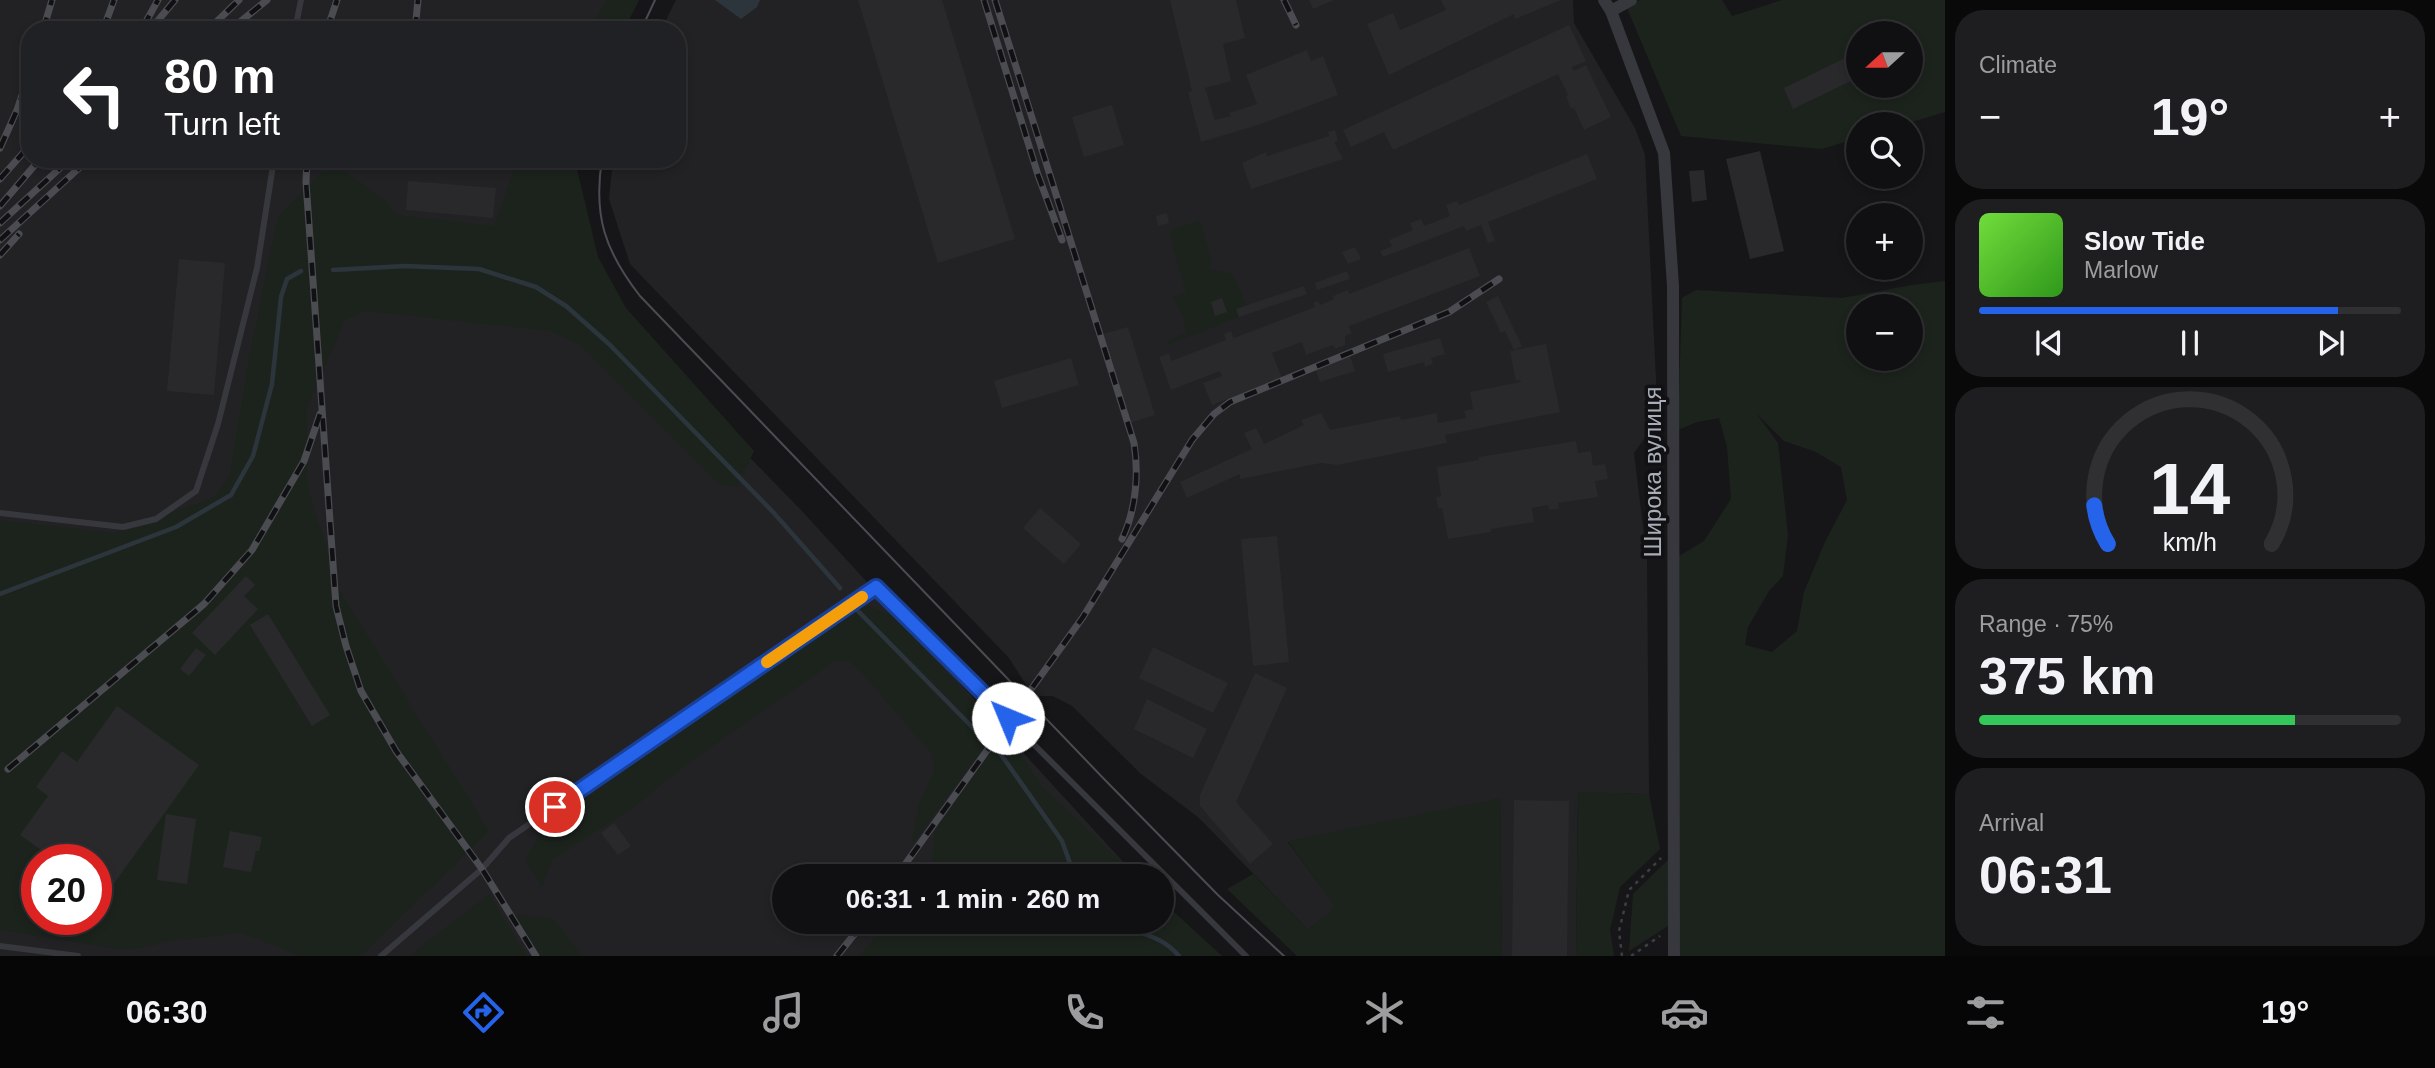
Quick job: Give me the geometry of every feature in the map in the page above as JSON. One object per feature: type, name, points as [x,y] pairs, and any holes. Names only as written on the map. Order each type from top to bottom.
[{"type":"street","points":[[1608,5],[1631,0]]},
{"type":"street","name":"Широка вулиця","points":[[1608,5],[1664,153],[1673,286],[1674,956]]},
{"type":"lane","points":[[297,21],[301,0]]},
{"type":"lane","points":[[0,513],[123,527],[156,519],[196,491],[218,424],[257,268],[273,168]]},
{"type":"lane","points":[[381,956],[482,869],[509,838],[876,587],[1246,956]]},
{"type":"lane","points":[[0,946],[78,956]]},
{"type":"lane","points":[[11,956],[12,948]]},
{"type":"path","points":[[1622,956],[1619,931],[1629,890],[1674,845]]},
{"type":"path","points":[[1630,956],[1674,927]]},
{"type":"shaded area","points":[[0,0],[621,0],[611,21],[21,21],[21,168],[547,168],[558,261],[801,510],[1125,864],[772,864],[772,934],[1174,934],[1174,931],[1209,956],[0,956]]},
{"type":"shaded area","points":[[606,0],[639,0],[628,21],[595,21]]},
{"type":"shaded area","points":[[676,0],[1573,0],[1574,23],[1635,128],[1645,155],[1658,420],[1634,453],[1647,559],[1649,794],[1578,793],[1576,956],[1502,956],[1500,799],[1288,842],[1336,907],[1308,930],[1199,818],[1141,774],[1072,706],[1053,696],[1033,696],[1009,658],[630,264],[609,199],[612,168],[686,168],[686,21],[666,21]]},
{"type":"shaded area","points":[[715,0],[760,0],[757,7],[741,19]]},
{"type":"shaded area","points":[[1640,0],[1722,0],[1732,16],[1782,0],[1945,0],[1945,112],[1923,119],[1923,112],[1846,112],[1846,142],[1822,149],[1681,136],[1627,8]]},
{"type":"shaded area","points":[[515,168],[577,168],[598,257],[626,308],[754,451],[737,487],[718,484],[578,344],[550,331],[365,311],[345,320],[307,408],[307,484],[338,588],[489,831],[361,956],[300,956],[241,933],[125,950],[31,935],[112,935],[112,844],[21,844],[21,933],[0,930],[0,520],[114,533],[215,497],[230,475],[249,356],[278,216],[324,171],[344,171],[384,199],[397,215],[494,226]]},
{"type":"shaded area","points":[[1200,220],[1212,263],[1209,268],[1233,274],[1247,306],[1236,309],[1239,317],[1168,345],[1167,342],[1186,332],[1182,315],[1172,297],[1186,292],[1170,237],[1172,230]]},
{"type":"shaded area","points":[[1945,281],[1945,956],[1680,956],[1679,556],[1704,541],[1731,499],[1727,447],[1719,418],[1697,422],[1678,430],[1682,298],[1696,290],[1846,297],[1846,371],[1923,371],[1923,294],[1864,294]],"holes":[[[1756,413],[1784,441],[1816,452],[1841,467],[1847,500],[1825,542],[1804,592],[1797,631],[1772,652],[1745,645],[1748,627],[1769,591],[1783,576],[1788,535],[1778,443]]]},
{"type":"shaded area","points":[[864,605],[893,615],[1013,744],[1042,786],[1123,864],[932,864],[935,831],[990,752],[984,747],[911,846],[918,807],[934,770],[931,753],[862,673],[849,661],[835,661],[687,764],[634,807],[552,860],[542,887],[525,859],[545,827],[850,611]]},
{"type":"shaded area","points":[[1578,792],[1649,794],[1660,849],[1620,887],[1610,930],[1614,956],[1576,956]]},
{"type":"shaded area","points":[[1500,798],[1502,956],[1297,956],[1227,889],[1253,874],[1308,930],[1335,907],[1288,841]]},
{"type":"shaded area","points":[[1668,860],[1668,926],[1629,951],[1633,894]]},
{"type":"shaded area","points":[[489,894],[527,956],[409,956]]},
{"type":"shaded area","points":[[1174,912],[1222,956],[859,956],[878,934],[1174,934]]},
{"type":"shaded area","points":[[528,915],[553,919],[583,956],[540,956],[513,916]]},
{"type":"building","points":[[858,0],[942,0],[1015,239],[938,263]]},
{"type":"building","points":[[1170,0],[1236,0],[1245,38],[1223,44],[1231,81],[1205,88],[1215,120],[1257,104],[1246,75],[1307,50],[1311,61],[1323,56],[1338,95],[1261,124],[1201,142]]},
{"type":"building","points":[[1309,0],[1334,0],[1313,9]]},
{"type":"building","points":[[1441,0],[1561,0],[1515,19],[1514,14],[1389,75],[1367,24],[1393,13],[1400,30],[1446,10]]},
{"type":"building","points":[[1569,25],[1586,61],[1572,67],[1574,71],[1586,65],[1611,117],[1584,130],[1574,108],[1571,109],[1558,74],[1393,150],[1384,132],[1351,147],[1343,130]]},
{"type":"building","points":[[1845,58],[1846,60],[1846,83],[1793,109],[1784,88]]},
{"type":"building","points":[[1112,105],[1124,145],[1084,157],[1072,117]]},
{"type":"building","points":[[1335,130],[1338,141],[1334,142],[1343,159],[1251,189],[1242,163],[1266,152],[1267,156],[1329,136],[1328,132]]},
{"type":"building","points":[[1760,151],[1784,251],[1750,259],[1726,159]]},
{"type":"building","points":[[1587,154],[1597,179],[1488,222],[1495,241],[1488,243],[1481,225],[1466,231],[1464,226],[1383,257],[1380,251],[1392,246],[1389,240],[1413,230],[1410,223],[1421,219],[1424,226],[1450,216],[1446,205],[1457,201],[1459,205]]},
{"type":"building","points":[[1704,170],[1707,200],[1692,202],[1689,171]]},
{"type":"building","points":[[408,181],[496,188],[493,218],[406,210]]},
{"type":"building","points":[[1167,213],[1169,223],[1158,226],[1156,216]]},
{"type":"building","points":[[1355,247],[1361,259],[1348,264],[1342,252]]},
{"type":"building","points":[[1469,248],[1480,276],[1349,326],[1352,333],[1345,336],[1345,345],[1335,349],[1333,345],[1306,355],[1302,342],[1272,353],[1282,378],[1212,405],[1203,383],[1222,376],[1220,371],[1171,390],[1159,357],[1169,353],[1171,361],[1226,340],[1224,334],[1231,331],[1234,338],[1315,307],[1313,303],[1318,301],[1320,305],[1348,290],[1349,294]]},
{"type":"building","points":[[179,259],[225,263],[214,395],[167,391]]},
{"type":"building","points":[[1347,271],[1350,279],[1317,290],[1315,283]]},
{"type":"building","points":[[1304,286],[1307,294],[1239,317],[1236,309]]},
{"type":"building","points":[[1498,296],[1522,346],[1514,350],[1505,331],[1501,333],[1486,302]]},
{"type":"building","points":[[1222,298],[1227,312],[1215,316],[1211,302]]},
{"type":"building","points":[[1128,327],[1155,415],[1130,423],[1103,334]]},
{"type":"building","points":[[1440,338],[1445,354],[1431,358],[1433,364],[1425,367],[1424,362],[1388,372],[1383,354]]},
{"type":"building","points":[[1546,344],[1560,412],[1445,435],[1447,443],[1337,465],[1321,463],[1240,479],[1240,474],[1187,498],[1180,482],[1252,449],[1244,433],[1256,428],[1264,444],[1304,425],[1301,420],[1321,413],[1330,430],[1400,416],[1401,420],[1437,413],[1438,423],[1466,418],[1464,411],[1473,409],[1470,392],[1521,382],[1516,381],[1510,351]]},
{"type":"building","points":[[1350,356],[1355,371],[1320,382],[1315,368]]},
{"type":"building","points":[[1071,358],[1079,385],[1002,408],[994,381]]},
{"type":"building","points":[[1576,441],[1578,453],[1591,451],[1593,466],[1605,464],[1608,479],[1595,481],[1598,497],[1558,503],[1559,509],[1549,510],[1548,505],[1532,508],[1534,522],[1448,539],[1442,508],[1438,508],[1436,497],[1441,496],[1437,467],[1479,460],[1479,457]]},
{"type":"building","points":[[1040,508],[1081,544],[1064,564],[1023,528]]},
{"type":"building","points":[[1277,536],[1289,662],[1253,666],[1241,539]]},
{"type":"building","points":[[246,576],[255,585],[244,596],[258,609],[215,655],[192,633]]},
{"type":"building","points":[[268,614],[330,715],[312,726],[250,625]]},
{"type":"building","points":[[1153,647],[1228,683],[1213,713],[1139,678]]},
{"type":"building","points":[[196,648],[206,655],[189,676],[180,669]]},
{"type":"building","points":[[1255,673],[1287,688],[1236,802],[1273,844],[1250,864],[1200,806],[1200,795]]},
{"type":"building","points":[[1147,699],[1207,729],[1193,758],[1134,729]]},
{"type":"building","points":[[117,706],[199,765],[112,886],[112,844],[33,844],[20,835],[48,796],[36,787],[62,751],[77,762]]},
{"type":"building","points":[[1514,800],[1569,801],[1567,956],[1512,956]]},
{"type":"building","points":[[166,814],[196,819],[187,884],[157,880]]},
{"type":"building","points":[[614,823],[631,846],[618,855],[601,833]]},
{"type":"building","points":[[230,831],[262,837],[251,872],[223,867]]},
{"type":"waterway","points":[[333,270],[405,266],[479,269],[536,287],[566,306],[609,344],[773,512],[840,588]]},
{"type":"waterway","points":[[0,594],[176,527],[231,495],[253,456],[272,384],[281,297],[287,279],[301,271]]},
{"type":"waterway","points":[[858,611],[980,735]]},
{"type":"waterway","points":[[995,746],[1062,841],[1070,864]]},
{"type":"waterway","points":[[1144,934],[1164,943],[1179,956]]},
{"type":"tram line","points":[[645,21],[655,0]]},
{"type":"tram line","points":[[601,168],[599,198],[604,232],[618,264],[640,296],[1105,780],[1218,895],[1284,956]]},
{"type":"railway","points":[[46,21],[52,0]]},
{"type":"railway","points":[[106,21],[114,0]]},
{"type":"railway","points":[[146,21],[158,0]]},
{"type":"railway","points":[[158,21],[175,0]]},
{"type":"railway","points":[[217,21],[239,0]]},
{"type":"railway","points":[[241,21],[267,0]]},
{"type":"railway","points":[[330,21],[337,0]]},
{"type":"railway","points":[[416,21],[418,0]]},
{"type":"railway","points":[[984,0],[1038,175],[1062,240]]},
{"type":"railway","points":[[995,0],[1134,443],[1135,492],[1122,539]]},
{"type":"railway","points":[[1284,0],[1296,25]]},
{"type":"railway","points":[[0,148],[21,98]]},
{"type":"railway","points":[[0,179],[21,155]]},
{"type":"railway","points":[[0,206],[32,168]]},
{"type":"railway","points":[[0,223],[60,168]]},
{"type":"railway","points":[[0,240],[79,168]]},
{"type":"railway","points":[[307,168],[336,606],[346,646],[361,691],[396,751],[482,869],[536,956]]},
{"type":"railway","points":[[0,255],[19,234]]},
{"type":"railway","points":[[905,864],[1083,617],[1192,440],[1214,414],[1230,402],[1449,312],[1499,279]]},
{"type":"railway","points":[[8,769],[204,604],[252,550],[304,461],[320,414]]},
{"type":"railway","points":[[837,956],[854,934]]},
{"type":"slow traffic","points":[[767,662],[862,597]]},
{"type":"route","points":[[555,807],[876,587],[1008,718]]}]
